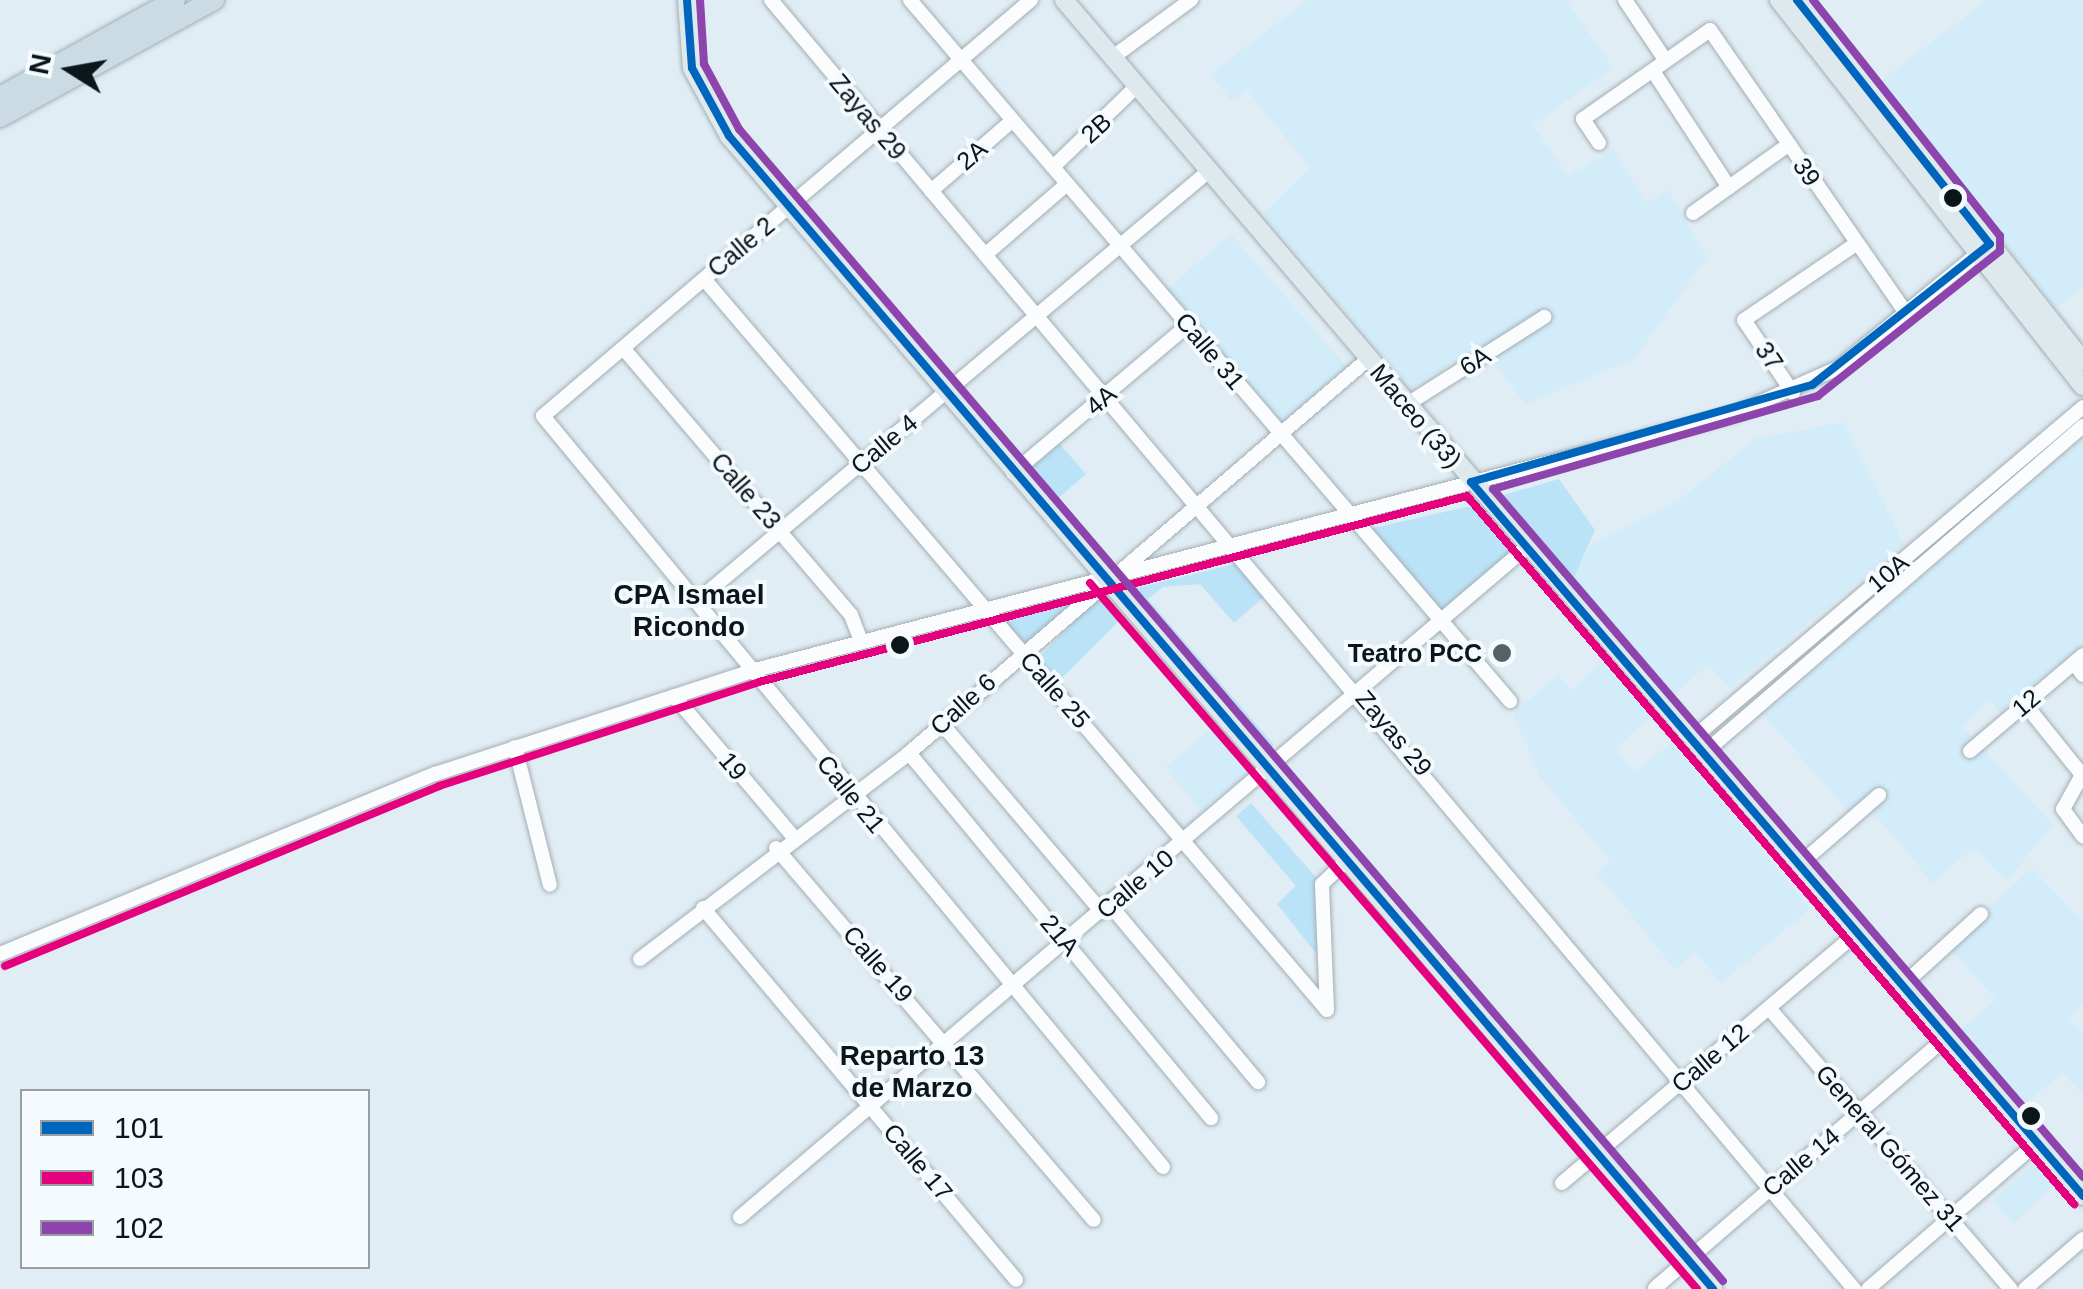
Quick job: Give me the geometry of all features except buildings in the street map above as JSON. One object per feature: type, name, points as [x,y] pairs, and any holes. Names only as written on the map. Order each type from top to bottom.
[{"type":"highway","points":[[0,97],[175,0]]},
{"type":"highway","points":[[0,117],[214,0]]},
{"type":"main road","points":[[687,0],[701,96],[788,208],[1713,1289]]},
{"type":"main road","name":"Maceo (33)","points":[[1064,0],[2083,1196]]},
{"type":"main road","points":[[1779,0],[2083,362]]},
{"type":"main road","points":[[1797,0],[2083,386]]},
{"type":"street","name":"Zayas 29","points":[[770,0],[1359,693],[1678,1085],[1854,1289]]},
{"type":"street","name":"Calle 31","points":[[910,0],[1510,701]]},
{"type":"street","name":"Calle 2","points":[[543,416],[1031,0]]},
{"type":"street","points":[[1112,57],[1191,0]]},
{"type":"street","points":[[1625,0],[1729,187]]},
{"type":"street","name":"39","points":[[1659,66],[1710,30],[1906,313]]},
{"type":"street","points":[[1599,143],[1583,118],[1659,66]]},
{"type":"street","name":"2B","points":[[1053,166],[1137,86]]},
{"type":"street","name":"2A","points":[[930,191],[1013,120]]},
{"type":"street","points":[[1693,213],[1788,145]]},
{"type":"street","name":"Calle 4","points":[[697,601],[1209,171]]},
{"type":"street","points":[[985,255],[1068,184]]},
{"type":"street","name":"37","points":[[1793,393],[1744,320],[1856,244]]},
{"type":"street","points":[[0,954],[515,747],[755,670],[984,604],[1102,579],[1122,569],[1472,482],[1793,393],[1906,313],[1984,248]]},
{"type":"street","name":"Calle 25","points":[[704,279],[1328,1010],[1322,884],[1346,862]]},
{"type":"street","name":"6A","points":[[1406,405],[1544,316]]},
{"type":"street","name":"4A","points":[[1012,473],[1188,325]]},
{"type":"street","name":"Calle 23","points":[[623,348],[780,531],[860,639]]},
{"type":"street","points":[[1122,569],[1368,359]]},
{"type":"street","name":"10A","points":[[1698,746],[1854,602],[2083,407]]},
{"type":"street","name":"Calle 21","points":[[543,416],[755,670],[848,792],[1163,1167]]},
{"type":"street","name":"10A","points":[[1698,746],[1865,614],[2083,426]]},
{"type":"street","name":"Calle 10","points":[[740,1218],[1268,772],[1527,547]]},
{"type":"street","name":"Calle 6","points":[[640,959],[792,835],[909,752],[1102,579]]},
{"type":"street","points":[[1854,602],[1865,614]]},
{"type":"street","name":"12","points":[[1970,751],[2080,664]]},
{"type":"street","name":"19","points":[[674,696],[792,835]]},
{"type":"street","points":[[2025,704],[2082,774],[2063,808],[2083,836]]},
{"type":"street","points":[[942,724],[1258,1082]]},
{"type":"street","points":[[515,747],[550,886]]},
{"type":"street","name":"21A","points":[[909,752],[1211,1118]]},
{"type":"street","points":[[1800,864],[1880,796]]},
{"type":"street","name":"Calle 19","points":[[776,848],[948,1044],[1094,1220]]},
{"type":"street","name":"Calle 17","points":[[703,908],[1016,1280]]},
{"type":"street","points":[[1904,984],[1980,914]]},
{"type":"street","name":"Calle 12","points":[[1562,1183],[1858,932]]},
{"type":"street","name":"General Gómez 31","points":[[1769,1008],[2011,1289]]},
{"type":"street","name":"Calle 14","points":[[1655,1288],[1948,1036]]},
{"type":"street","points":[[1868,1289],[2038,1142]]},
{"type":"street","points":[[2025,1289],[2083,1239]]},
{"type":"shaded area","points":[[1308,0],[1566,0],[1613,68],[1533,125],[1568,176],[1614,149],[1646,203],[1668,190],[1707,257],[1634,359],[1525,404],[1481,346],[1411,388],[1263,214],[1310,168],[1247,90],[1231,100],[1210,74]]},
{"type":"shaded area","points":[[1987,0],[2083,0],[2083,287],[2056,308],[1879,82]]},
{"type":"shaded area","points":[[1231,234],[1346,367],[1282,423],[1167,290]]},
{"type":"shaded area","points":[[1844,422],[1904,544],[1730,688],[1708,665],[1675,694],[1572,582],[1591,544],[1679,500],[1755,439]]},
{"type":"shaded area","points":[[2083,439],[2083,644],[2000,712],[1989,700],[1962,726],[2053,825],[2006,881],[1974,847],[1932,883],[1869,806],[1899,777],[1850,813],[1763,714]]},
{"type":"shaded area","points":[[1059,443],[1086,474],[1050,505],[1023,474]]},
{"type":"shaded area","points":[[1559,479],[1595,530],[1572,582],[1497,497]]},
{"type":"shaded area","points":[[1479,504],[1516,547],[1441,611],[1369,529]]},
{"type":"shaded area","points":[[1239,563],[1266,595],[1234,623],[1200,584],[1163,587],[1148,599],[1274,745],[1263,754],[1124,591]]},
{"type":"shaded area","points":[[1088,594],[1025,644],[1001,618]]},
{"type":"shaded area","points":[[1101,595],[1123,617],[1059,681],[1037,659]]},
{"type":"shaded area","points":[[1602,662],[1651,717],[1615,748],[1634,772],[1672,742],[1810,909],[1721,983],[1695,952],[1675,969],[1597,873],[1610,860],[1541,778],[1513,714],[1558,675],[1572,690]]},
{"type":"shaded area","points":[[1213,728],[1249,772],[1201,811],[1165,767]]},
{"type":"shaded area","points":[[1251,803],[1320,882],[1322,961],[1277,904],[1296,886],[1236,816]]},
{"type":"shaded area","points":[[2032,868],[2083,922],[2083,1003],[2068,1018],[2083,1036],[2083,1094],[2062,1073],[2023,1106],[1960,1030],[1996,1000],[1948,946]]},
{"type":"shaded area","points":[[2035,1162],[2056,1185],[2013,1223],[1993,1200]]},
{"type":"transit line","name":"101","points":[[687,0],[692,68],[729,136],[1713,1289]]},
{"type":"transit line","name":"102","points":[[700,0],[704,64],[739,129],[1723,1281]]},
{"type":"transit line","name":"101","points":[[1797,0],[1990,244]]},
{"type":"transit line","name":"102","points":[[1813,0],[2000,236],[2000,251],[1818,396],[1493,489],[2083,1177]]},
{"type":"transit line","name":"101","points":[[1471,482],[1812,385],[1990,244]]},
{"type":"transit line","name":"101","points":[[1471,482],[2083,1196]]},
{"type":"transit line","name":"103","points":[[5,966],[439,786],[759,682],[1467,496],[2074,1204]]},
{"type":"transit line","name":"103","points":[[1090,583],[1697,1289]]},
{"type":"place","name":"Teatro PCC","points":[[1502,653]]},
{"type":"district","name":"CPA Ismael Ricondo","points":[[689,611]]},
{"type":"district","name":"Reparto 13 de Marzo","points":[[912,1072]]}]
